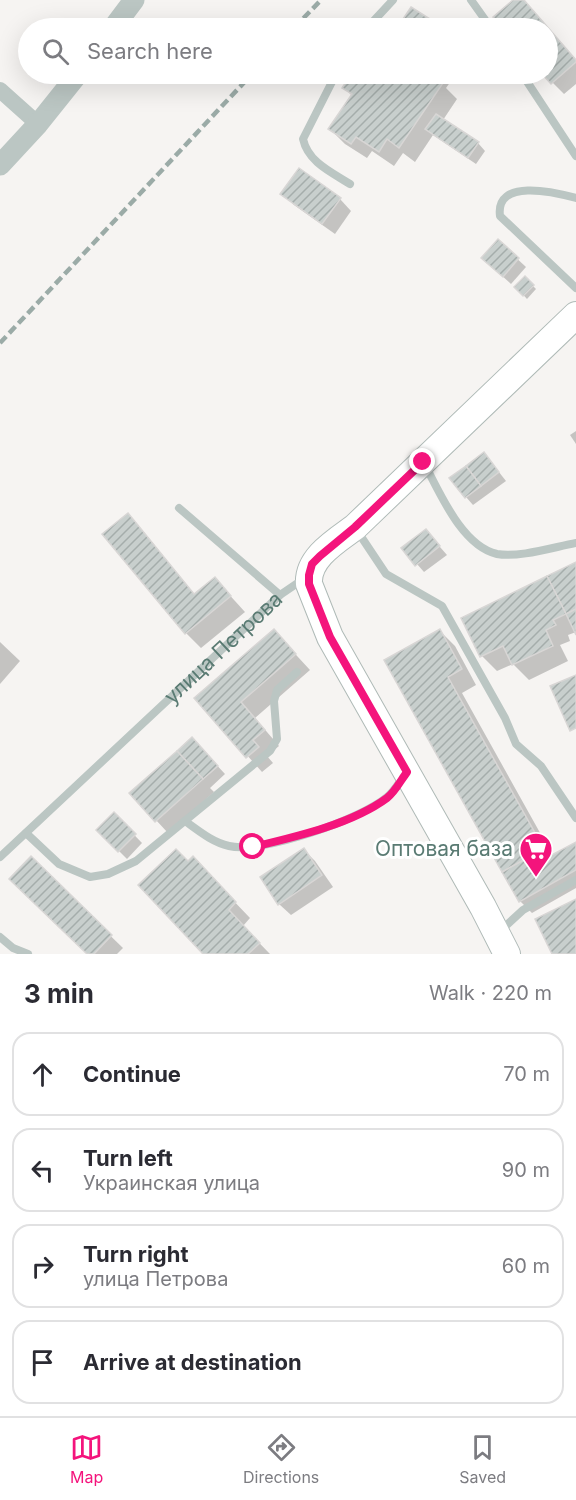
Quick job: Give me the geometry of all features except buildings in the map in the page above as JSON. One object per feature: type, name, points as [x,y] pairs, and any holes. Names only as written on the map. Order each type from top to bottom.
[{"type":"main road","name":"улица Петрова","points":[[309,575],[312,564],[320,556],[355,527],[576,315]]},
{"type":"main road","points":[[309,575],[309,584],[330,637],[502,944]]},
{"type":"street","points":[[120,18],[134,0]]},
{"type":"street","points":[[0,165],[38,124],[70,84]]},
{"type":"street","points":[[0,90],[38,124]]},
{"type":"lane","points":[[376,18],[393,0]]},
{"type":"lane","points":[[471,0],[484,18]]},
{"type":"lane","points":[[331,84],[303,139],[305,150],[318,163],[350,184]]},
{"type":"lane","points":[[529,84],[576,156]]},
{"type":"lane","points":[[576,198],[529,190],[510,193],[501,200],[499,208],[500,216],[576,288]]},
{"type":"lane","points":[[423,462],[447,507],[473,541],[496,554],[521,553],[576,543]]},
{"type":"lane","points":[[179,508],[280,595]]},
{"type":"lane","points":[[355,527],[386,574],[442,606],[505,718],[516,744],[541,766],[576,818]]},
{"type":"lane","name":"улица Петрова","points":[[0,857],[280,595],[309,575]]},
{"type":"lane","points":[[26,833],[60,864],[90,877],[108,874],[136,861],[270,751],[278,739],[274,701],[277,690],[297,672]]},
{"type":"lane","points":[[185,821],[210,838],[231,846],[253,847],[318,830],[364,810],[388,797],[407,772]]},
{"type":"lane","points":[[502,944],[523,909],[576,880]]},
{"type":"lane","points":[[0,937],[13,948],[28,954]]},
{"type":"railway","points":[[304,18],[321,0]]},
{"type":"railway","points":[[0,343],[243,84]]},
{"type":"place","name":"Оптовая база","points":[[536,878]]},
{"type":"route","points":[[253,847],[318,830],[364,810],[388,797],[407,772],[330,637],[309,584],[309,575],[312,564],[320,556],[355,527],[423,462]]}]
